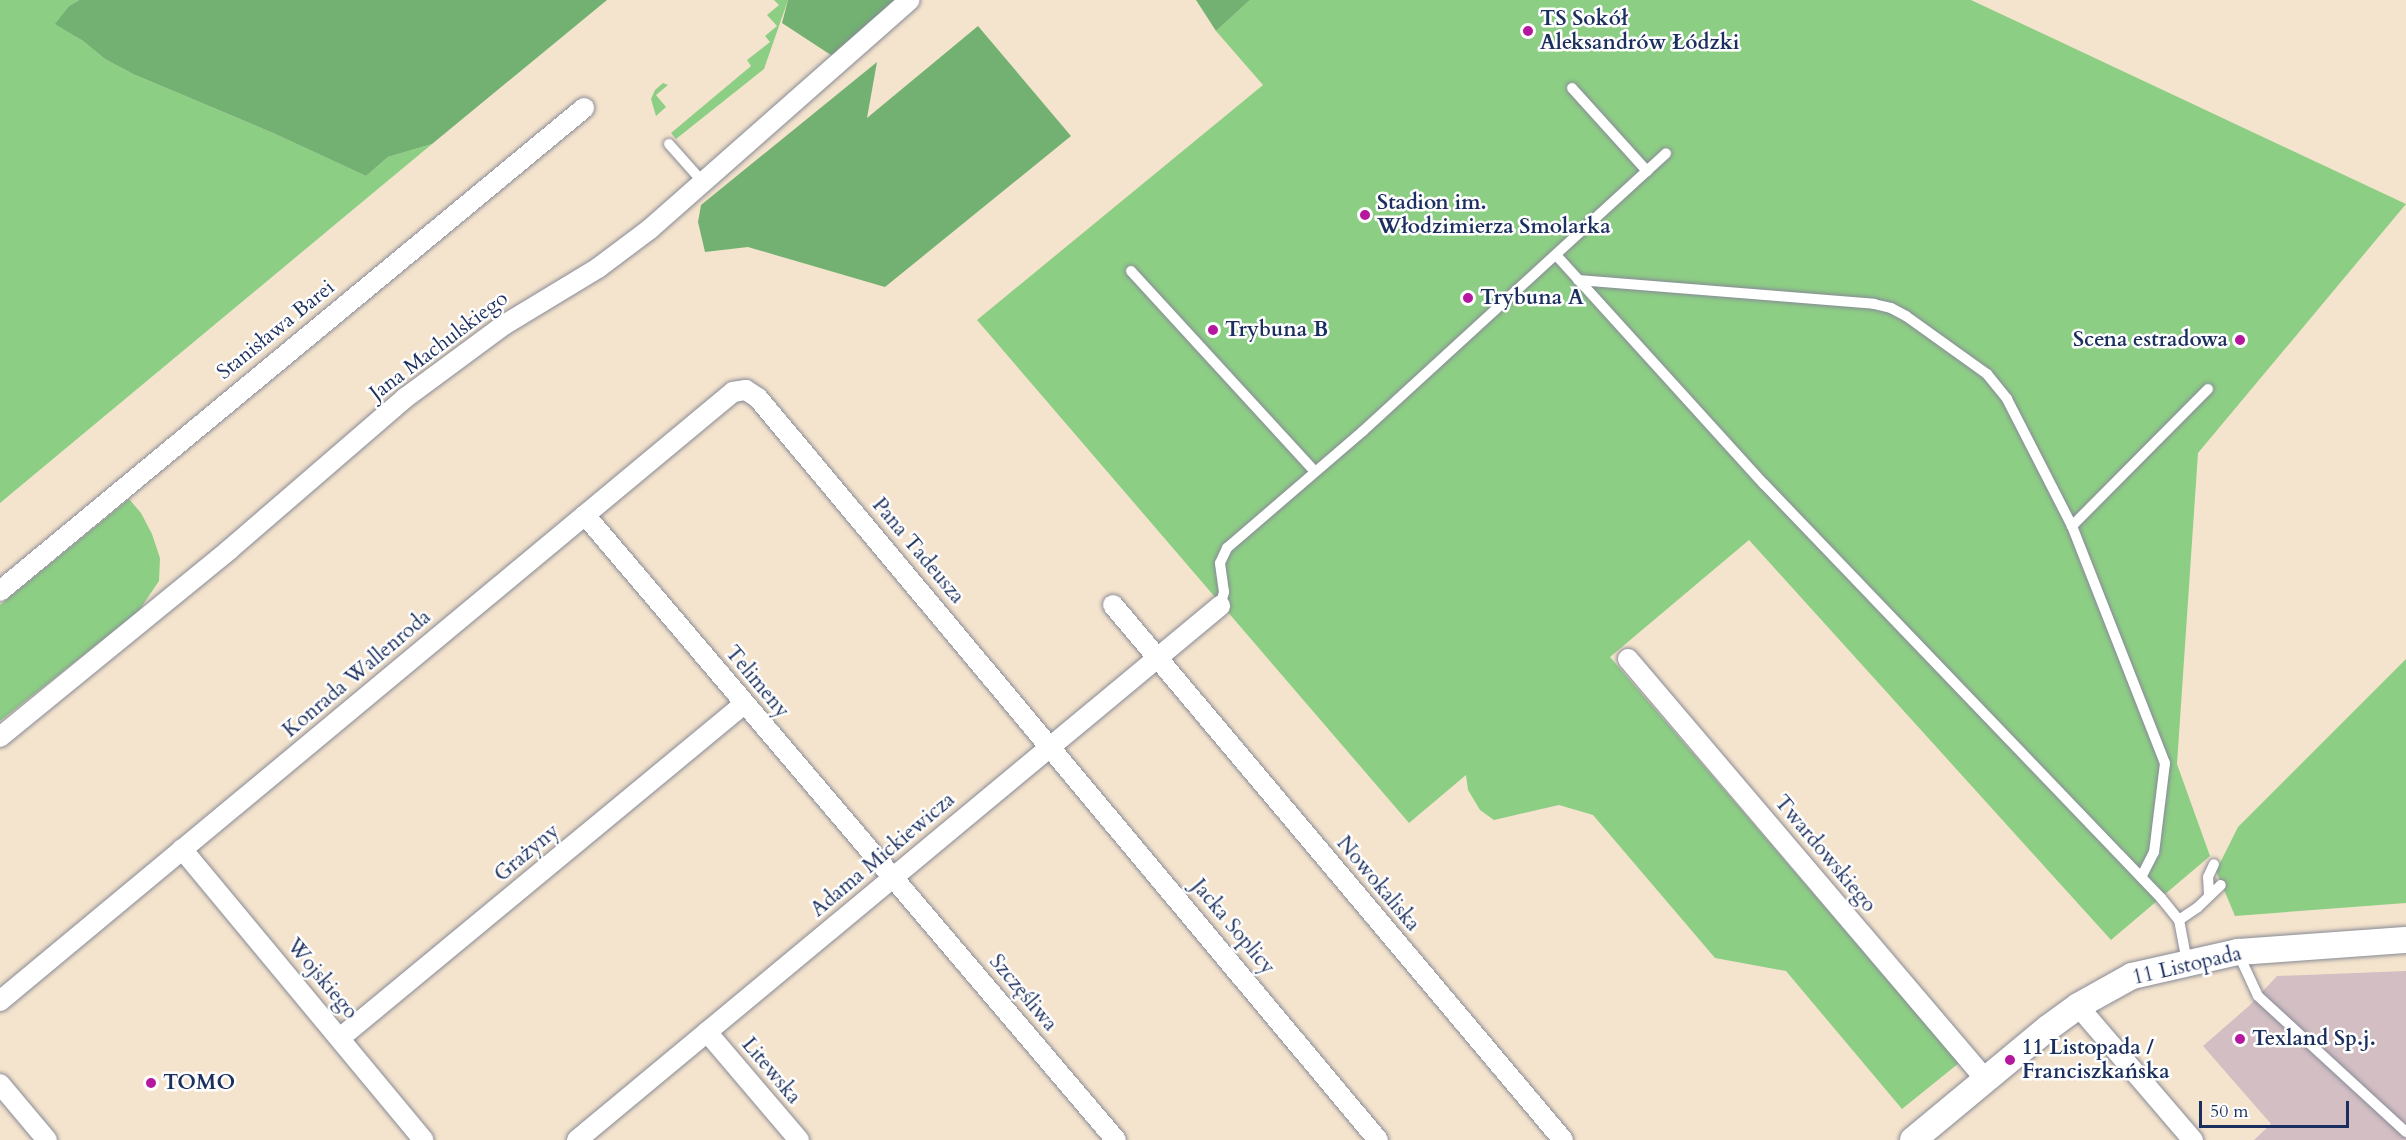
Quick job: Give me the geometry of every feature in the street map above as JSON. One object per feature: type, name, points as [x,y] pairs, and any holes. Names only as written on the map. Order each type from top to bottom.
[{"type":"street","name":"Jana Machulskiego","points":[[0,737],[229,550],[405,398],[504,325],[598,268],[650,229],[910,0]]},
{"type":"street","name":"Stanisława Barei","points":[[0,591],[584,108]]},
{"type":"street","name":"Konrada Wallenroda","points":[[0,1001],[733,392],[747,390]]},
{"type":"street","name":"Pana Tadeusza","points":[[747,390],[758,398],[1050,745]]},
{"type":"street","name":"Telimeny","points":[[585,515],[894,878]]},
{"type":"street","name":"Nowokaliska","points":[[1113,605],[1563,1140]]},
{"type":"street","name":"Adama Mickiewicza","points":[[577,1140],[1220,606]]},
{"type":"street","name":"Twardowskiego","points":[[1628,659],[1986,1080]]},
{"type":"street","name":"Grażyny","points":[[340,1038],[744,704]]},
{"type":"street","name":"Jacka Soplicy","points":[[1050,745],[1378,1140]]},
{"type":"street","name":"Wojskiego","points":[[182,849],[424,1140]]},
{"type":"street","name":"Szczęśliwa","points":[[894,878],[1116,1140]]},
{"type":"street","name":"11 Listopada","points":[[1920,1138],[1986,1080],[2078,1006],[2132,976],[2238,952],[2406,940]]},
{"type":"street","points":[[2078,1006],[2193,1140]]},
{"type":"street","name":"Litewska","points":[[707,1032],[799,1140]]},
{"type":"street","points":[[0,1084],[47,1140]]},
{"type":"lane","points":[[1572,88],[1647,171]]},
{"type":"lane","points":[[669,144],[702,181]]},
{"type":"lane","points":[[1220,606],[1224,592],[1220,563],[1227,548],[1363,431],[1557,256],[1666,153]]},
{"type":"lane","points":[[1557,256],[1764,484],[2141,877],[2179,920],[2187,962]]},
{"type":"lane","points":[[1131,271],[1314,471]]},
{"type":"lane","points":[[1578,280],[1891,308],[1987,374],[2001,391],[2072,526],[2165,763],[2154,852],[2141,877]]},
{"type":"lane","points":[[2072,526],[2208,389]]},
{"type":"lane","points":[[2209,895],[2208,877],[2214,864]]},
{"type":"lane","points":[[2179,920],[2197,908],[2221,885]]},
{"type":"lane","points":[[2238,952],[2258,996],[2406,1132]]},
{"type":"shaded area","points":[[2406,971],[2406,1140],[2254,1140],[2271,1124],[2203,1046],[2250,1005],[2277,976]]},
{"type":"green space","points":[[0,0],[79,0],[69,6],[56,24],[83,41],[105,59],[133,74],[273,133],[366,176],[388,157],[432,144],[0,503]]},
{"type":"green space","points":[[79,0],[607,0],[432,144],[388,157],[366,176],[273,133],[133,74],[105,59],[83,41],[55,24],[69,6]]},
{"type":"green space","points":[[774,0],[788,0],[764,69],[676,139],[671,133],[751,66],[747,60],[770,42],[765,36],[777,26],[767,15],[779,5]]},
{"type":"green space","points":[[788,0],[910,0],[840,61],[782,23]]},
{"type":"green space","points":[[1196,0],[1250,0],[1216,31]]},
{"type":"green space","points":[[1250,0],[1971,0],[2406,204],[2198,453],[2177,764],[2210,856],[2111,940],[1749,540],[1610,657],[1959,1063],[1902,1109],[1786,971],[1715,958],[1593,815],[1559,805],[1494,820],[1480,810],[1468,790],[1466,775],[1409,823],[977,320],[1263,85],[1216,31]]},
{"type":"green space","points":[[978,26],[1071,136],[885,287],[748,247],[705,252],[698,222],[701,205],[877,62],[867,118]]},
{"type":"green space","points":[[663,83],[668,85],[656,95],[666,107],[656,116],[651,99],[655,90]]},
{"type":"green space","points":[[129,499],[141,513],[152,534],[160,558],[159,581],[138,612],[0,721],[0,605]]},
{"type":"green space","points":[[2406,659],[2406,903],[2235,916],[2216,871],[2238,827]]},
{"type":"place","name":"TS Sokół Aleksandrów Łódzki","points":[[1528,31]]},
{"type":"place","name":"Stadion im. Włodzimierza Smolarka","points":[[1365,215]]},
{"type":"place","name":"Trybuna A","points":[[1468,298]]},
{"type":"place","name":"Trybuna B","points":[[1213,330]]},
{"type":"place","name":"Scena estradowa","points":[[2240,340]]},
{"type":"place","name":"Texland Sp.j.","points":[[2240,1039]]},
{"type":"place","name":"11 Listopada / Franciszkańska","points":[[2010,1060]]},
{"type":"place","name":"TOMO","points":[[151,1083]]}]
